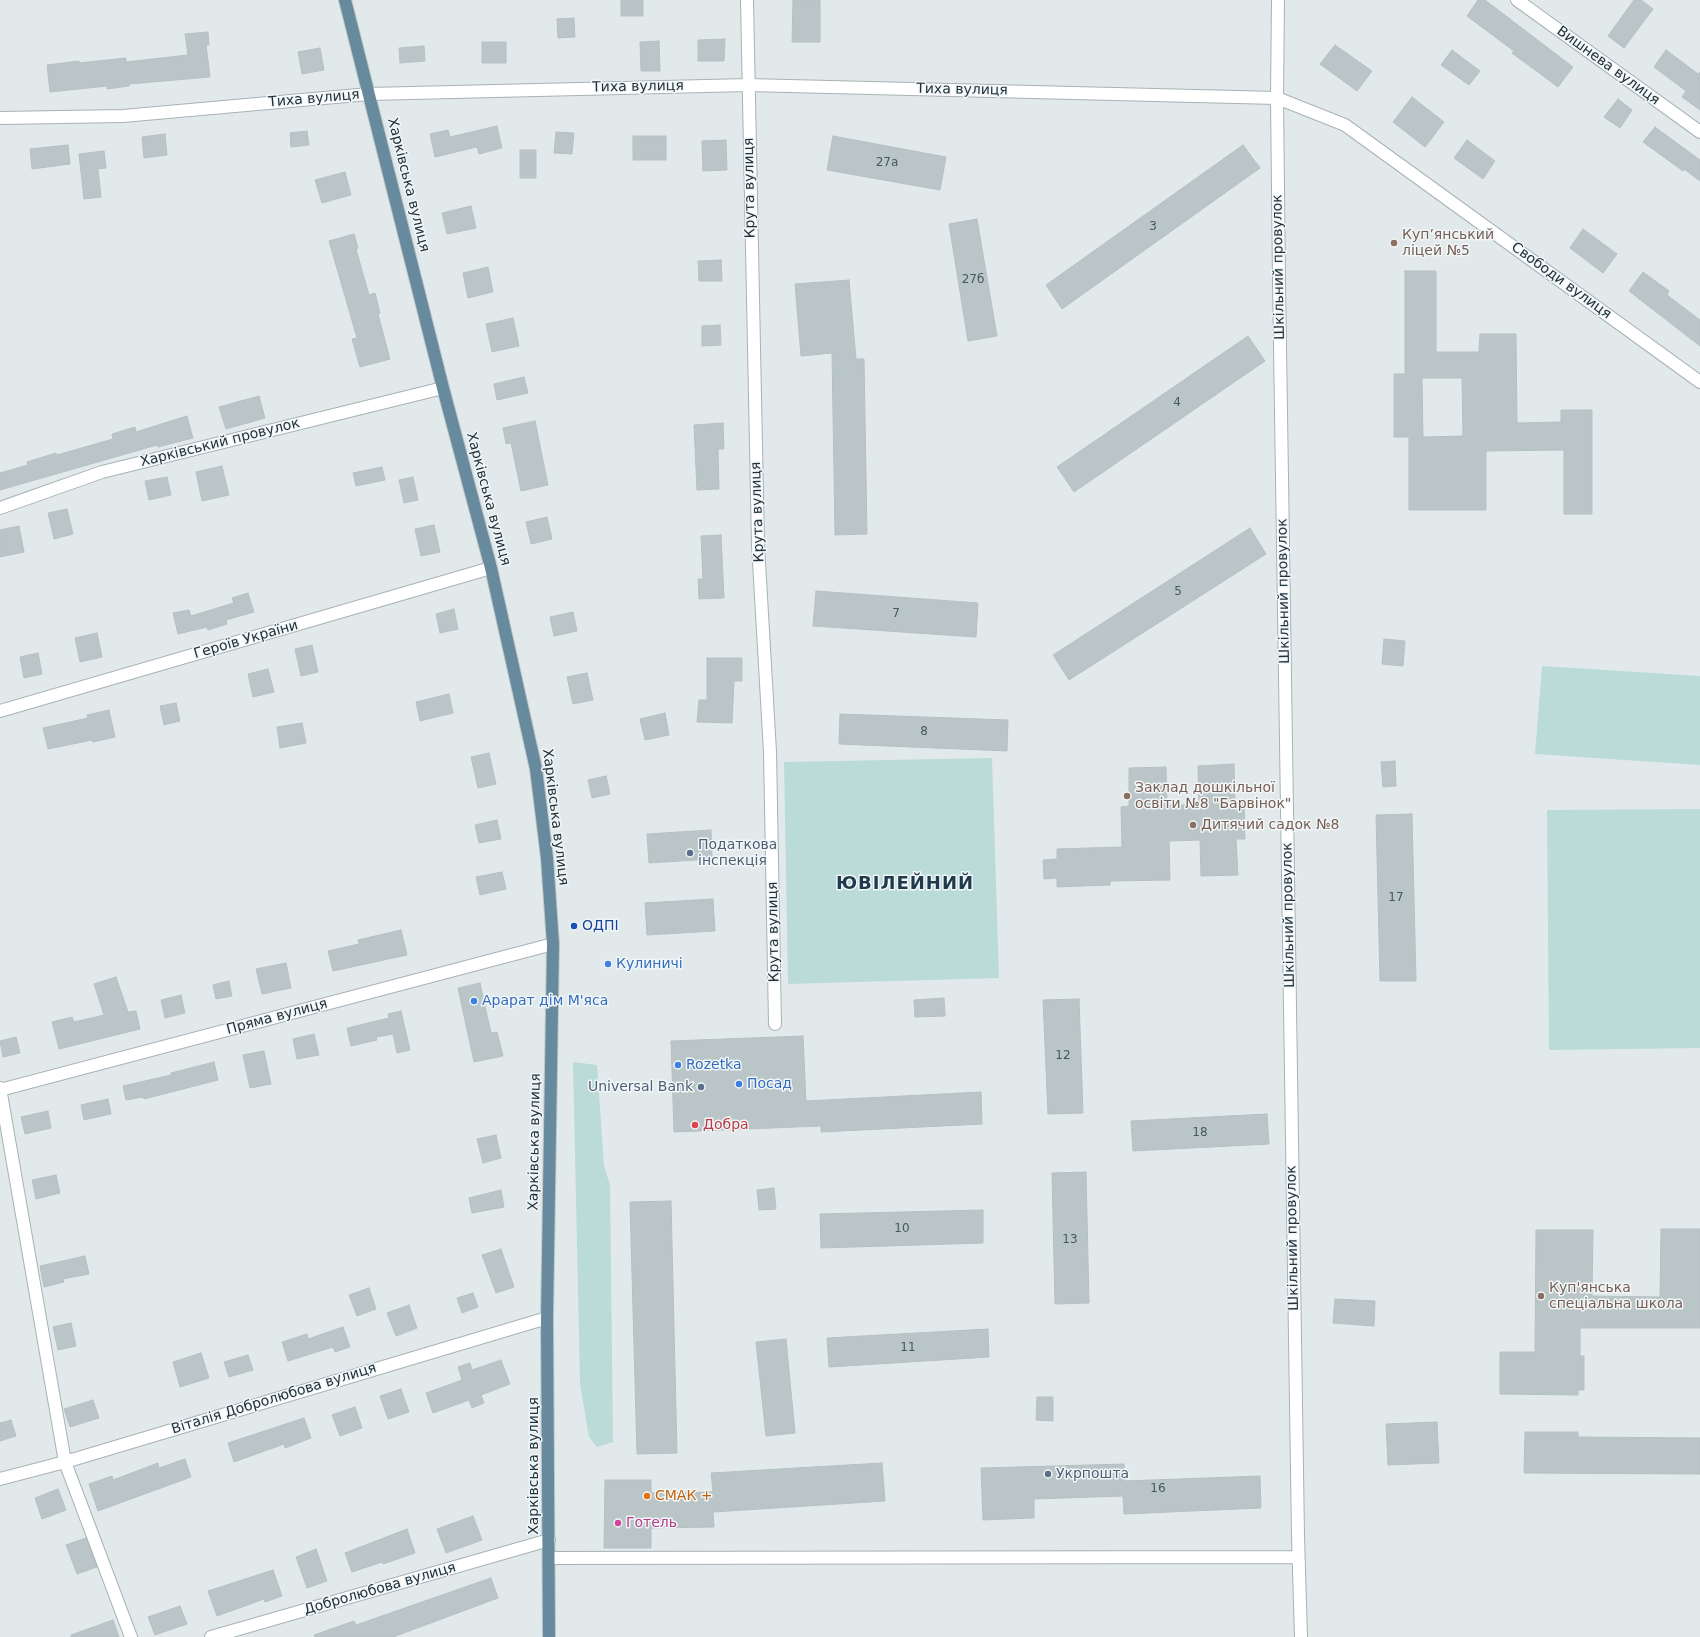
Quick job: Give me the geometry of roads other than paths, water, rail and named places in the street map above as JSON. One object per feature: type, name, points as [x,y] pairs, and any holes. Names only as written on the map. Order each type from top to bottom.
[{"type":"main road","name":"Харківська вулиця","points":[[345,0],[443,388],[491,568],[536,769],[547,858],[553,944],[547,1318],[549,1637]]},
{"type":"street","name":"Крута вулиця","points":[[747,0],[758,545],[770,752],[775,1024]]},
{"type":"street","name":"Шкільний провулок","points":[[1278,0],[1277,98],[1298,1557],[1301,1637]]},
{"type":"street","name":"Вишнева вулиця","points":[[1517,0],[1700,132]]},
{"type":"street","name":"Тиха вулиця","points":[[0,118],[123,116],[369,94],[748,85],[1277,98]]},
{"type":"street","name":"Свободи вулиця","points":[[1277,98],[1345,125],[1700,382]]},
{"type":"street","name":"Харківський провулок","points":[[0,508],[102,472],[443,388]]},
{"type":"street","name":"Героїв України","points":[[0,711],[491,568]]},
{"type":"street","name":"Пряма вулиця","points":[[0,1089],[553,944]]},
{"type":"street","points":[[0,1089],[65,1462],[131,1637]]},
{"type":"street","name":"Віталія Добролюбова вулиця","points":[[0,1479],[65,1462],[547,1318]]},
{"type":"street","name":"Добролюбова вулиця","points":[[211,1637],[549,1540]]},
{"type":"street","points":[[549,1558],[1298,1557]]},
{"type":"place","name":"Куп’янський ліцей №5","points":[[1394,243]]},
{"type":"place","name":"Заклад дошкільної освіти №8 \"Барвінок\"","points":[[1127,796]]},
{"type":"place","name":"Дитячий садок №8","points":[[1193,825]]},
{"type":"place","name":"Податкова інспекція","points":[[690,853]]},
{"type":"place","name":"ОДПІ","points":[[574,926]]},
{"type":"place","name":"Кулиничі","points":[[608,964]]},
{"type":"place","name":"Арарат дім М'яса","points":[[474,1001]]},
{"type":"place","name":"Rozetka","points":[[678,1065]]},
{"type":"place","name":"Посад","points":[[739,1084]]},
{"type":"place","name":"Universal Bank","points":[[701,1087]]},
{"type":"place","name":"Добра","points":[[695,1125]]},
{"type":"place","name":"Куп'янська спеціальна школа","points":[[1541,1296]]},
{"type":"place","name":"Укрпошта","points":[[1048,1474]]},
{"type":"place","name":"СМАК +","points":[[647,1496]]},
{"type":"place","name":"Готель","points":[[618,1523]]},
{"type":"district","name":"ЮВІЛЕЙНИЙ","points":[[905,884]]}]
